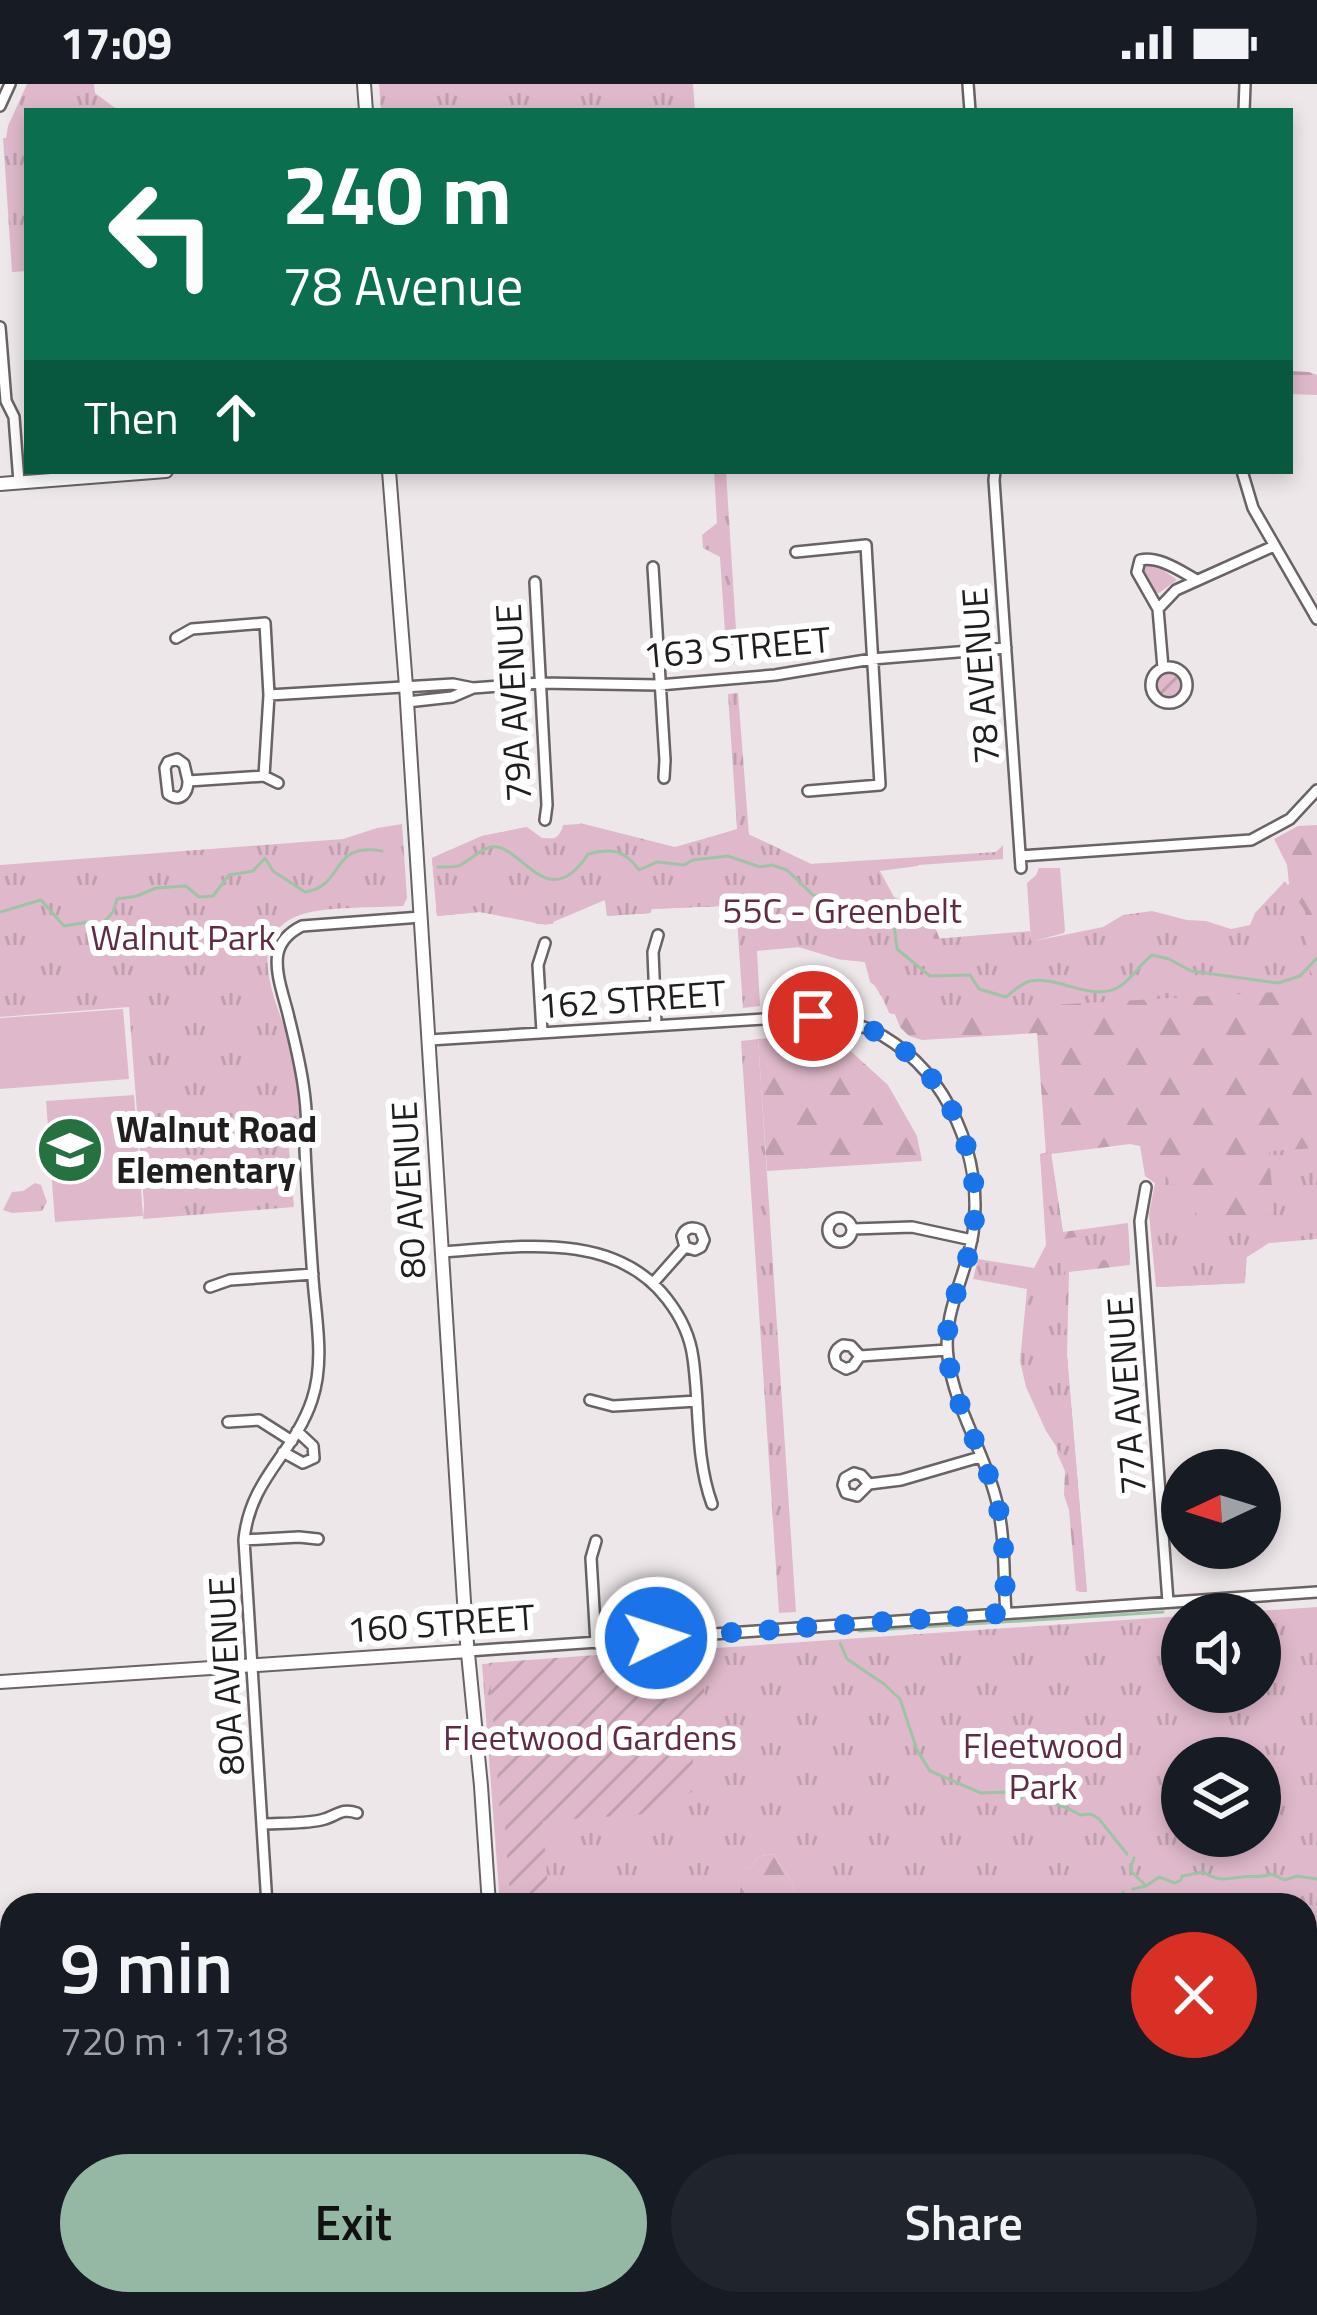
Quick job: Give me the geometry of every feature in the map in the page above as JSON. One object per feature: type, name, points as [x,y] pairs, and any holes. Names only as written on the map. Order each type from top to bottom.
[{"type":"street","points":[[0,106],[10,84]]},
{"type":"street","points":[[0,327],[19,482]]},
{"type":"street","points":[[0,484],[126,474]]},
{"type":"street","name":"80 AVENUE","points":[[389,474],[487,1893]]},
{"type":"street","name":"78 AVENUE","points":[[993,474],[1021,868]]},
{"type":"street","points":[[1242,474],[1248,497],[1317,619]]},
{"type":"street","points":[[796,552],[866,545],[880,785],[808,791]]},
{"type":"street","points":[[1158,609],[1170,594],[1274,546]]},
{"type":"street","points":[[1163,668],[1158,609],[1137,572],[1140,560],[1160,561],[1197,580]]},
{"type":"street","points":[[652,567],[664,778]]},
{"type":"street","name":"79A AVENUE","points":[[535,582],[545,820]]},
{"type":"street","points":[[176,638],[192,629],[265,623],[269,695],[264,776]]},
{"type":"street","name":"163 STREET","points":[[269,695],[453,684],[473,688],[540,682],[659,685],[1006,648]]},
{"type":"street","name":"163 STREET","points":[[407,702],[452,697],[473,688]]},
{"type":"street","points":[[188,781],[264,776],[278,783]]},
{"type":"street","points":[[1020,856],[1251,839],[1290,819],[1317,790]]},
{"type":"street","name":"80A AVENUE","points":[[266,1893],[244,1540],[257,1492],[294,1436],[318,1376],[307,1137],[299,1060],[278,954],[286,937],[311,924],[421,917]]},
{"type":"street","points":[[656,1025],[652,952],[658,935]]},
{"type":"street","points":[[542,1033],[538,965],[544,943]]},
{"type":"street","name":"162 STREET","points":[[429,1040],[799,1016],[851,1024],[899,1047],[923,1071],[959,1124],[973,1163],[972,1240]]},
{"type":"street","name":"77A AVENUE","points":[[1146,1187],[1140,1221],[1167,1593]]},
{"type":"street","points":[[854,1229],[913,1227],[972,1240],[953,1298],[947,1350],[953,1386],[999,1511],[1006,1613]]},
{"type":"street","points":[[442,1252],[538,1246],[577,1249],[612,1259],[654,1282],[676,1309],[689,1338],[702,1474],[712,1504]]},
{"type":"street","points":[[654,1282],[685,1247]]},
{"type":"street","points":[[210,1287],[230,1280],[313,1274]]},
{"type":"street","points":[[860,1356],[947,1350]]},
{"type":"street","points":[[590,1400],[613,1406],[697,1401]]},
{"type":"street","points":[[228,1422],[259,1420],[294,1436]]},
{"type":"street","name":"80A AVENUE","points":[[283,1453],[303,1463],[314,1458],[313,1446],[294,1436]]},
{"type":"street","points":[[869,1484],[901,1480],[980,1457]]},
{"type":"street","points":[[244,1540],[318,1539]]},
{"type":"street","points":[[596,1540],[591,1558],[596,1642]]},
{"type":"street","name":"160 STREET","points":[[1281,1594],[1317,1592]]},
{"type":"street","name":"160 STREET","points":[[0,1682],[1161,1602]]},
{"type":"street","points":[[262,1824],[322,1820],[351,1809],[357,1813]]},
{"type":"green space","points":[[27,84],[94,84],[95,93],[115,108],[24,108],[24,271],[12,272],[3,138]]},
{"type":"green space","points":[[379,84],[693,84],[695,108],[381,108]]},
{"type":"green space","points":[[1293,371],[1317,375],[1317,395],[1293,394]]},
{"type":"green space","points":[[714,474],[726,474],[738,662],[727,663],[720,557],[703,548],[702,535],[717,523]]},
{"type":"green space","points":[[1144,564],[1177,580],[1154,592],[1142,575]]},
{"type":"green space","points":[[1169,669],[1184,684],[1169,699],[1154,684]]},
{"type":"green space","name":"55C - Greenbelt","points":[[738,693],[749,835],[811,864],[996,852],[1003,845],[1003,859],[877,868],[889,900],[925,913],[934,939],[1030,931],[1034,941],[1152,911],[1231,929],[1250,925],[1285,881],[1305,911],[1311,990],[892,1014],[865,962],[801,947],[757,951],[760,1006],[743,1008],[736,905],[607,916],[605,900],[546,925],[480,912],[437,916],[432,858],[482,836],[527,827],[539,839],[548,839],[558,836],[563,825],[580,824],[675,849],[737,829],[728,694]]},
{"type":"green space","points":[[580,823],[675,847],[738,829],[811,864],[918,859],[918,866],[880,871],[894,897],[928,911],[942,944],[1016,958],[1239,937],[1289,884],[1287,865],[1274,839],[1298,826],[1317,825],[1317,1237],[1268,1241],[1247,1254],[1245,1283],[1156,1287],[1149,1214],[1155,1183],[1145,1176],[1140,1146],[1051,1154],[1063,1232],[1128,1223],[1130,1265],[1069,1272],[1067,1356],[1087,1592],[1076,1591],[1065,1471],[1057,1453],[1037,1033],[922,1040],[909,1036],[900,1027],[887,995],[870,982],[865,962],[795,946],[749,905],[607,916],[605,900],[585,904],[555,918],[553,924],[479,912],[437,916],[432,858],[482,836],[527,827],[542,838],[566,839]]},
{"type":"green space","name":"Walnut Park","points":[[402,824],[407,898],[403,906],[311,912],[281,926],[271,941],[269,978],[298,1083],[301,1130],[288,1137],[294,1207],[143,1219],[129,1007],[0,1017],[0,865],[343,839]]},
{"type":"green space","points":[[1039,868],[1060,868],[1065,930],[1031,942],[1027,883]]},
{"type":"green space","points":[[123,1009],[129,1079],[0,1089],[0,1018]]},
{"type":"green space","points":[[793,1036],[844,1045],[888,1085],[917,1136],[922,1161],[767,1171],[758,1039]]},
{"type":"green space","points":[[758,1039],[796,1612],[779,1613],[741,1041]]},
{"type":"green space","points":[[134,1095],[143,1216],[55,1222],[46,1101]]},
{"type":"green space","points":[[1317,1148],[1317,1239],[1269,1243],[1244,1259],[1245,1283],[1160,1287],[1156,1207],[1165,1175],[1197,1215],[1243,1229],[1274,1212],[1269,1151]]},
{"type":"green space","points":[[1051,1153],[1064,1239],[1128,1228],[1130,1259],[1065,1262],[1067,1356],[1087,1592],[1079,1592],[1067,1463],[1046,1431],[1020,1361],[1027,1289],[973,1279],[978,1259],[1034,1268],[1046,1245],[1040,1154]]},
{"type":"green space","points":[[41,1185],[47,1202],[42,1211],[3,1210],[12,1192]]},
{"type":"green space","name":"Fleetwood Park","points":[[1317,1607],[1317,1893],[794,1893],[793,1883],[773,1854],[757,1857],[754,1865],[737,1872],[739,1893],[499,1893],[482,1664],[1161,1617],[1161,1713],[1281,1713],[1281,1609]]},
{"type":"green space","name":"Fleetwood Gardens","points":[[691,1648],[692,1669],[702,1680],[706,1699],[694,1719],[692,1792],[654,1806],[647,1814],[543,1821],[548,1893],[510,1893],[489,1663]]},
{"type":"green space","points":[[773,1854],[793,1883],[794,1893],[739,1893],[736,1872],[754,1865],[757,1857]]},
{"type":"waterway","points":[[438,867],[458,866],[491,847],[513,855],[536,873],[560,879],[588,854],[603,851],[622,854],[639,870],[657,862],[684,865],[728,856],[760,867],[772,865],[787,870],[813,895],[834,898],[851,910],[894,924],[897,949],[930,976],[970,975],[979,989],[1006,997],[1021,985],[1041,980],[1106,991],[1122,985],[1152,955],[1191,971],[1278,983],[1300,976],[1317,958]]},
{"type":"waterway","points":[[0,912],[41,900],[64,926],[101,925],[117,899],[186,886],[199,897],[213,896],[229,875],[253,871],[265,858],[273,871],[305,892],[327,882],[353,853],[382,851]]},
{"type":"waterway","points":[[859,1631],[1161,1612]]},
{"type":"waterway","points":[[840,1643],[847,1659],[900,1699],[917,1750],[930,1771],[981,1793],[1004,1792],[1018,1801],[1025,1794],[1080,1815],[1091,1814],[1127,1854]]},
{"type":"waterway","points":[[1134,1858],[1130,1870],[1145,1885]]},
{"type":"waterway","points":[[1133,1889],[1159,1877],[1175,1883],[1182,1876],[1203,1872],[1222,1879],[1271,1874],[1285,1880],[1297,1876],[1317,1879]]},
{"type":"place","name":"Walnut Road Elementary","points":[[70,1150]]},
{"type":"route","points":[[656,1638],[1006,1613],[996,1497],[953,1386],[947,1350],[950,1313],[975,1220],[973,1163],[959,1124],[914,1060],[867,1028],[813,1016]]}]
